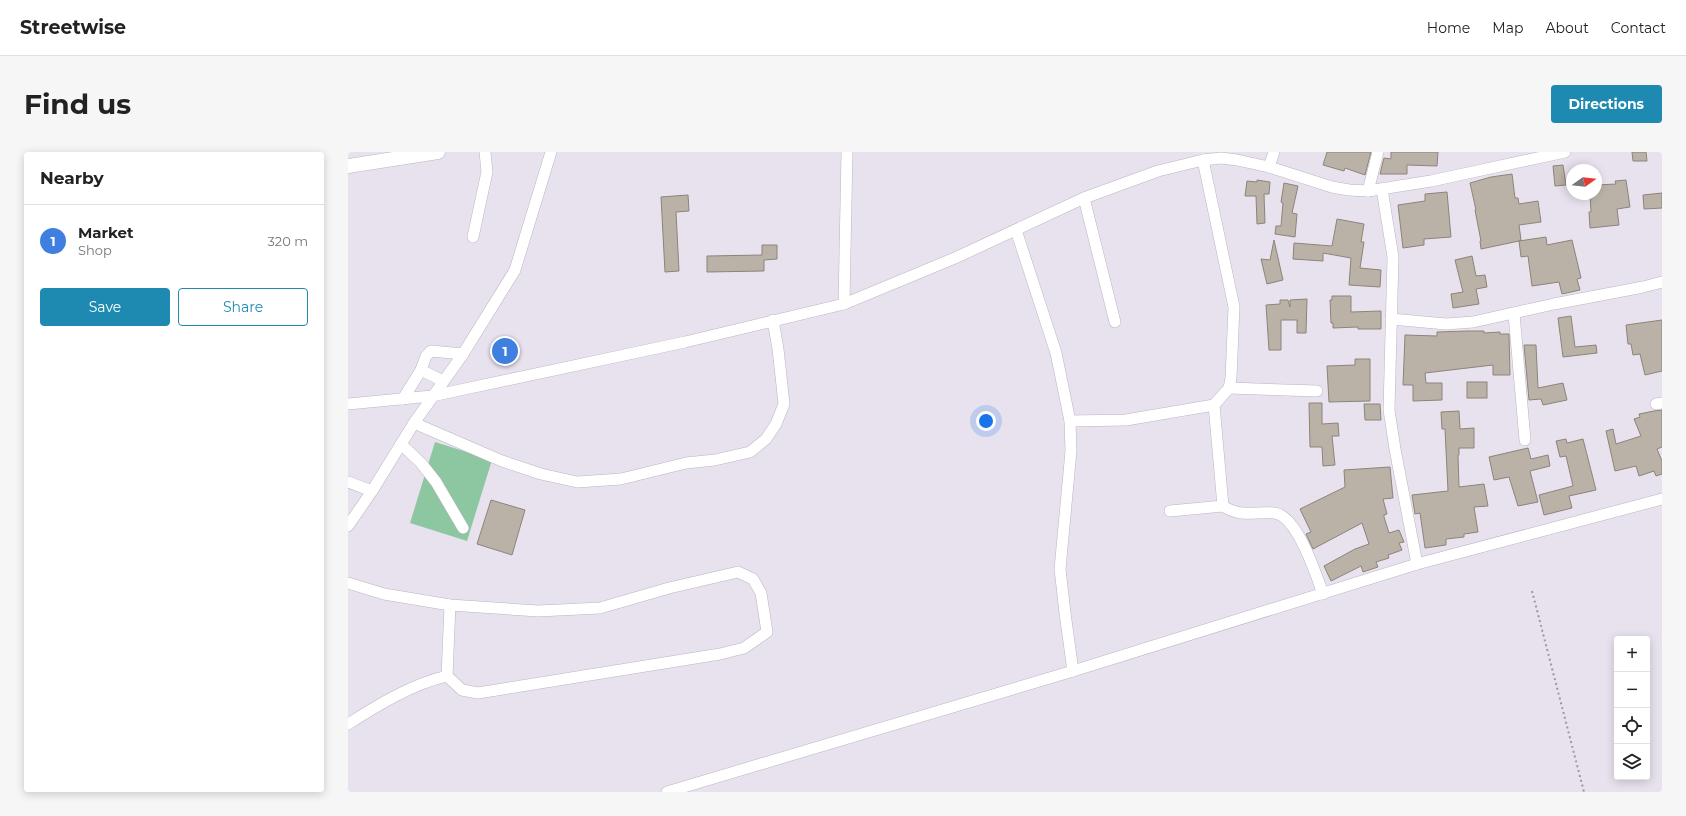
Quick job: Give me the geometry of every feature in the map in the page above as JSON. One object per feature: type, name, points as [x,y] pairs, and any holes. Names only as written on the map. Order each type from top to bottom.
[{"type":"main road","points":[[348,166],[438,152]]},
{"type":"street","points":[[473,237],[487,172],[485,152]]},
{"type":"street","points":[[348,526],[432,396],[463,354],[515,270],[551,152]]},
{"type":"street","points":[[844,304],[847,152]]},
{"type":"street","points":[[1269,167],[1274,152]]},
{"type":"street","points":[[1368,191],[1378,152]]},
{"type":"street","points":[[348,404],[432,396],[686,342],[844,304],[955,258],[1084,198],[1158,171],[1221,155],[1269,167],[1332,187],[1368,191],[1431,181],[1565,152]]},
{"type":"street","points":[[1070,420],[1126,420],[1214,405],[1229,388],[1231,378],[1234,306],[1203,160]]},
{"type":"street","points":[[1382,189],[1393,257],[1389,410],[1395,449],[1418,564]]},
{"type":"street","points":[[1084,198],[1115,322]]},
{"type":"street","points":[[1016,230],[1056,353],[1070,420],[1071,451],[1060,568],[1064,613],[1073,671]]},
{"type":"street","points":[[1391,319],[1446,324],[1473,322],[1662,282]]},
{"type":"street","points":[[1514,314],[1525,440]]},
{"type":"street","points":[[414,423],[502,461],[541,474],[577,482],[621,480],[686,463],[715,460],[750,452],[766,439],[776,424],[784,404],[773,320]]},
{"type":"street","points":[[403,399],[421,370],[426,356],[431,351],[463,354]]},
{"type":"street","points":[[421,370],[443,381]]},
{"type":"street","points":[[1229,388],[1317,390]]},
{"type":"street","points":[[1214,405],[1223,506]]},
{"type":"street","points":[[401,444],[421,463],[436,482],[463,528]]},
{"type":"street","points":[[348,482],[372,491]]},
{"type":"street","points":[[667,792],[1073,671],[1418,564],[1662,499]]},
{"type":"street","points":[[1170,511],[1223,506],[1240,514],[1275,513],[1283,516],[1289,521],[1296,533],[1313,568],[1323,594]]},
{"type":"street","points":[[348,583],[384,594],[450,606],[538,612],[600,608],[669,588],[738,572],[752,579],[761,593],[767,632],[744,648],[720,654],[478,693],[462,690],[447,676],[450,606]]},
{"type":"street","points":[[348,724],[371,709],[430,680],[447,676]]},
{"type":"path","points":[[1532,591],[1584,792]]},
{"type":"green space","points":[[435,442],[492,460],[467,541],[410,523]]},
{"type":"building","points":[[1327,152],[1371,152],[1365,175],[1345,168],[1344,171],[1323,165]]},
{"type":"building","points":[[1391,152],[1438,152],[1437,166],[1407,165],[1407,174],[1380,174],[1384,158],[1391,159]]},
{"type":"building","points":[[1632,152],[1646,152],[1647,161],[1633,161]]},
{"type":"building","points":[[1563,165],[1566,185],[1555,186],[1553,166]]},
{"type":"building","points":[[1512,174],[1515,198],[1518,198],[1519,204],[1538,201],[1541,222],[1519,225],[1521,240],[1519,241],[1481,249],[1476,210],[1470,183],[1491,177]]},
{"type":"building","points":[[1257,180],[1270,182],[1269,194],[1264,194],[1265,223],[1257,224],[1256,196],[1245,196],[1247,181],[1257,182]]},
{"type":"building","points":[[1626,180],[1630,207],[1617,209],[1619,225],[1590,228],[1590,200],[1602,200],[1602,185],[1616,184],[1615,181]]},
{"type":"building","points":[[1284,183],[1298,186],[1292,213],[1297,214],[1295,237],[1275,234],[1276,226],[1281,226],[1283,203],[1281,202]]},
{"type":"building","points":[[1447,192],[1451,237],[1424,239],[1424,245],[1403,248],[1398,205],[1425,201],[1425,194]]},
{"type":"building","points":[[1662,193],[1662,208],[1644,209],[1643,195]]},
{"type":"building","points":[[688,195],[689,211],[676,212],[679,271],[665,272],[661,197]]},
{"type":"building","points":[[1337,219],[1364,224],[1361,242],[1364,242],[1360,268],[1381,270],[1380,287],[1349,285],[1351,258],[1323,253],[1323,261],[1293,259],[1294,243],[1332,246]]},
{"type":"building","points":[[1546,237],[1547,245],[1572,240],[1581,278],[1577,279],[1580,290],[1562,294],[1559,282],[1532,286],[1528,256],[1521,257],[1519,241]]},
{"type":"building","points":[[1274,240],[1283,280],[1267,284],[1261,259],[1270,260]]},
{"type":"building","points":[[762,245],[777,245],[777,259],[764,260],[764,271],[707,272],[707,256],[762,255]]},
{"type":"building","points":[[1472,256],[1476,276],[1485,275],[1487,287],[1476,289],[1479,304],[1453,308],[1451,294],[1463,292],[1455,260]]},
{"type":"building","points":[[1332,296],[1351,296],[1351,312],[1381,311],[1381,329],[1358,329],[1358,327],[1333,328],[1333,323],[1331,323],[1330,300],[1332,300]]},
{"type":"building","points":[[1307,299],[1306,333],[1297,333],[1297,320],[1281,320],[1281,350],[1269,350],[1266,305],[1280,304],[1280,300],[1288,300],[1290,307],[1290,300]]},
{"type":"building","points":[[1571,316],[1575,347],[1596,345],[1597,353],[1563,357],[1558,318]]},
{"type":"building","points":[[1662,320],[1662,371],[1645,375],[1640,354],[1633,355],[1631,344],[1628,344],[1626,325]]},
{"type":"building","points":[[1484,331],[1484,333],[1500,332],[1500,334],[1509,334],[1510,375],[1493,375],[1493,365],[1425,373],[1426,383],[1442,383],[1442,400],[1413,401],[1413,385],[1403,385],[1405,335],[1437,336],[1437,332]]},
{"type":"building","points":[[1524,345],[1536,345],[1538,388],[1563,383],[1567,400],[1543,405],[1541,399],[1529,400]]},
{"type":"building","points":[[1355,359],[1370,359],[1370,401],[1329,402],[1327,366],[1355,365]]},
{"type":"building","points":[[1467,382],[1487,382],[1487,398],[1467,398]]},
{"type":"building","points":[[1309,403],[1322,403],[1322,424],[1338,423],[1339,436],[1332,436],[1335,465],[1323,466],[1322,447],[1310,447]]},
{"type":"building","points":[[1364,404],[1380,404],[1381,420],[1365,420]]},
{"type":"building","points":[[1662,410],[1662,447],[1657,449],[1662,461],[1662,474],[1656,476],[1654,471],[1639,476],[1636,466],[1615,471],[1606,431],[1613,429],[1616,444],[1641,436],[1634,419],[1640,417],[1639,414]]},
{"type":"building","points":[[1459,411],[1460,429],[1474,428],[1474,448],[1459,448],[1459,487],[1484,484],[1488,506],[1474,507],[1478,532],[1464,534],[1464,537],[1446,539],[1446,545],[1425,548],[1420,513],[1415,514],[1412,495],[1448,491],[1445,429],[1442,429],[1441,412]]},
{"type":"building","points":[[1566,439],[1567,443],[1583,439],[1596,490],[1569,496],[1572,508],[1544,515],[1539,495],[1573,486],[1566,456],[1560,457],[1556,441]]},
{"type":"building","points":[[1528,448],[1531,459],[1548,455],[1550,466],[1530,471],[1538,502],[1518,506],[1509,477],[1494,480],[1489,457]]},
{"type":"building","points":[[1390,467],[1393,498],[1383,499],[1387,514],[1384,515],[1384,517],[1389,533],[1399,530],[1404,542],[1399,543],[1402,550],[1388,555],[1389,558],[1376,562],[1378,567],[1363,572],[1361,566],[1331,581],[1324,566],[1355,549],[1369,544],[1362,523],[1313,549],[1306,534],[1311,532],[1300,509],[1345,487],[1344,470]]},
{"type":"building","points":[[491,500],[525,510],[512,555],[477,544]]},
{"type":"place","name":"Market","points":[[505,351]]}]
